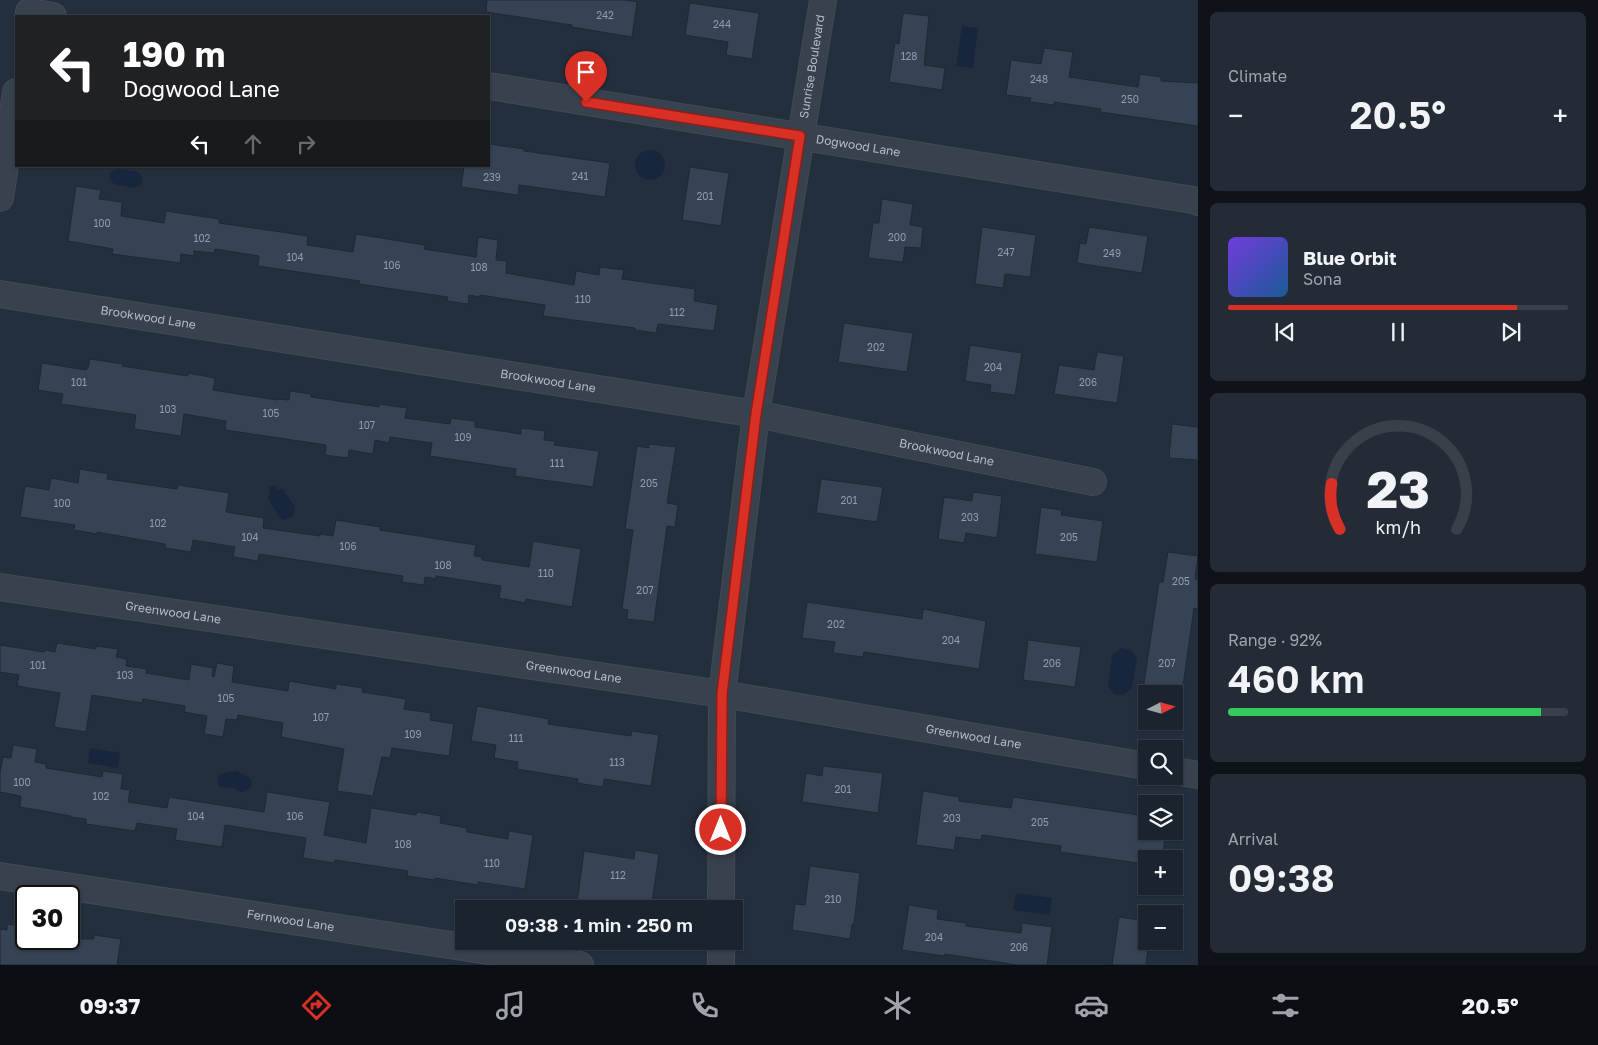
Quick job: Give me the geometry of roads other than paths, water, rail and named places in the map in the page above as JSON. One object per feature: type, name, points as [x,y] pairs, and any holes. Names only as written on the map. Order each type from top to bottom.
[{"type":"street","name":"Sunrise Boulevard","points":[[721,900],[722,694],[756,414],[823,0]]},
{"type":"street","name":"Dogwood Lane","points":[[490,86],[1198,202]]},
{"type":"street","points":[[0,198],[15,99]]},
{"type":"street","name":"Brookwood Lane","points":[[0,294],[756,414],[1093,482]]},
{"type":"street","name":"Greenwood Lane","points":[[0,587],[722,694],[1138,765]]},
{"type":"street","points":[[1183,772],[1198,775]]},
{"type":"street","name":"Fernwood Lane","points":[[0,876],[580,965]]},
{"type":"street","points":[[721,950],[721,965]]},
{"type":"water","points":[[962,26],[978,28],[973,68],[956,66]]},
{"type":"water","points":[[650,150],[656,151],[664,159],[664,171],[656,179],[650,180],[644,179],[636,171],[635,165],[636,159],[644,151]]},
{"type":"water","points":[[117,169],[138,172],[143,178],[142,184],[134,188],[114,184],[109,178],[111,172]]},
{"type":"water","points":[[275,485],[277,489],[283,489],[295,507],[294,515],[285,520],[280,518],[268,499],[270,492],[268,488]]},
{"type":"water","points":[[1121,648],[1131,650],[1137,658],[1132,688],[1123,695],[1114,694],[1108,686],[1112,655]]},
{"type":"water","points":[[90,748],[120,753],[118,768],[88,763]]},
{"type":"water","points":[[236,771],[250,779],[252,784],[248,790],[241,792],[234,788],[219,786],[219,776]]},
{"type":"water","points":[[1016,893],[1052,898],[1049,915],[1013,910]]}]
